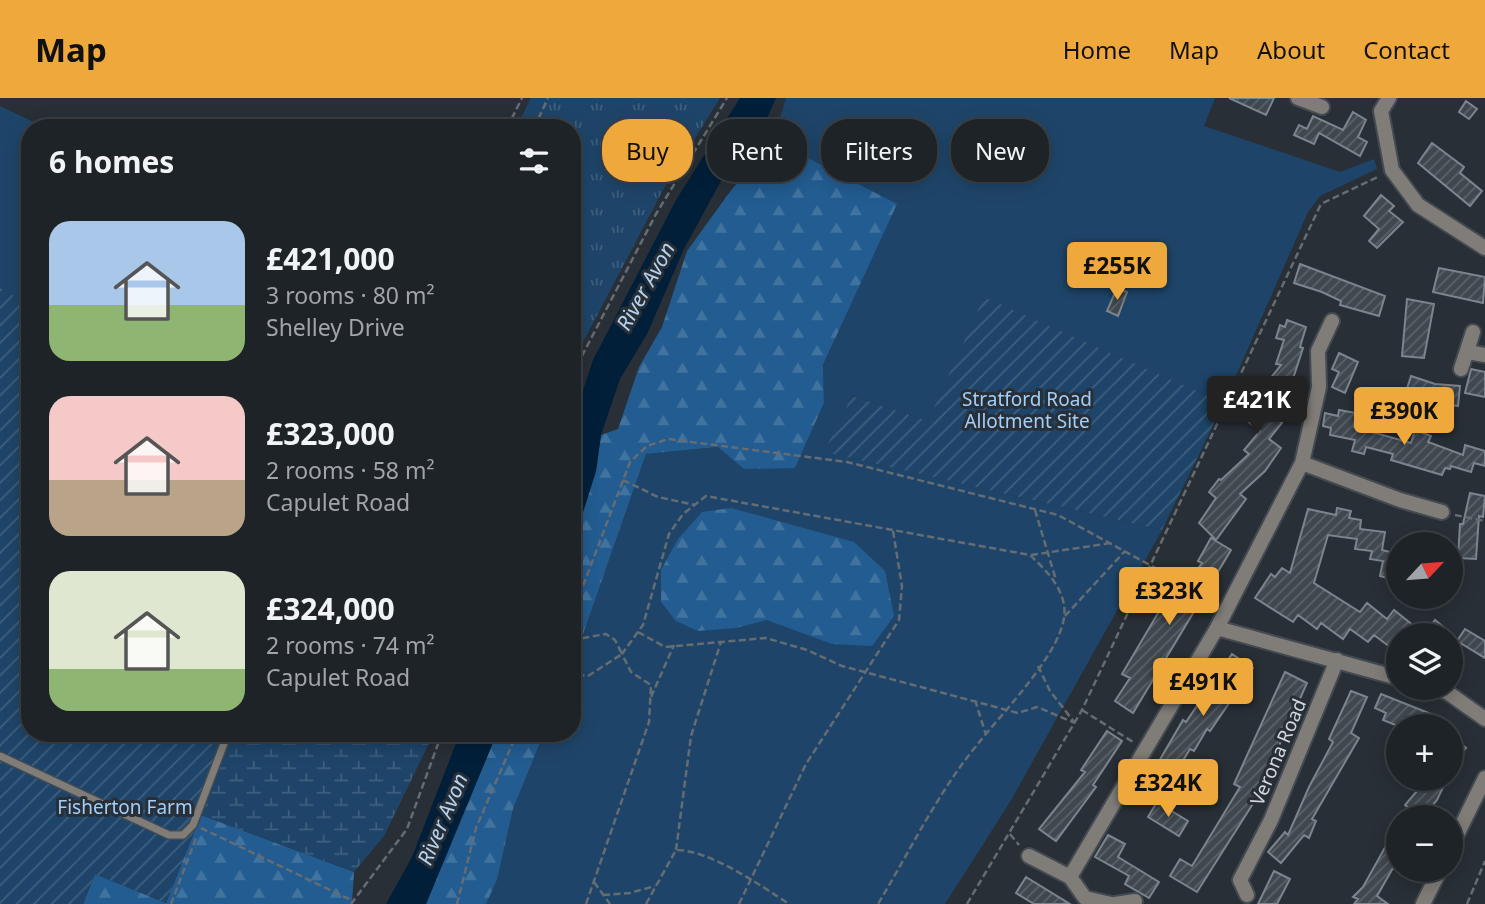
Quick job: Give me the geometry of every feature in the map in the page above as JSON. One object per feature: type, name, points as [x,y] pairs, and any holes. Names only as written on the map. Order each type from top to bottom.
[{"type":"street","points":[[1389,98],[1381,111],[1392,170],[1418,205],[1485,248]]},
{"type":"street","points":[[1302,99],[1322,107]]},
{"type":"street","points":[[1070,877],[1217,628],[1302,463],[1319,387],[1318,351],[1332,321]]},
{"type":"street","points":[[1461,369],[1473,332]]},
{"type":"street","points":[[1468,352],[1485,355]]},
{"type":"street","points":[[1302,463],[1400,500],[1442,512]]},
{"type":"street","points":[[1217,628],[1386,674]]},
{"type":"street","name":"Verona Road","points":[[1247,895],[1240,880],[1270,820],[1337,660]]},
{"type":"street","points":[[1458,700],[1485,719]]},
{"type":"street","points":[[1463,822],[1485,778]]},
{"type":"street","points":[[1028,856],[1070,877],[1085,898],[1113,904],[1135,901]]},
{"type":"street","points":[[1423,904],[1434,882]]},
{"type":"lane","points":[[0,756],[169,835],[183,835],[193,825],[225,742]]},
{"type":"path","points":[[512,119],[522,98]]},
{"type":"path","points":[[538,119],[548,98]]},
{"type":"path","points":[[581,358],[656,214],[727,99]]},
{"type":"path","points":[[967,904],[1082,710],[1321,204],[1392,170]]},
{"type":"path","points":[[581,591],[630,462],[647,446],[668,439],[683,439],[778,455],[847,462],[1058,515],[1228,607]]},
{"type":"path","points":[[622,480],[658,497],[695,505]]},
{"type":"path","points":[[581,675],[588,676],[621,654],[643,625],[668,534],[683,514],[706,496],[1030,555],[1111,543]]},
{"type":"path","points":[[1035,510],[1065,617]]},
{"type":"path","points":[[1442,512],[1485,522]]},
{"type":"path","points":[[738,904],[806,764],[863,671],[899,620],[902,586],[893,530]]},
{"type":"path","points":[[878,904],[955,776],[1009,709],[1055,644],[1065,617],[1125,551]]},
{"type":"path","points":[[1030,555],[1056,581]]},
{"type":"path","points":[[638,632],[665,648],[766,638],[863,671],[1018,713],[1037,706],[1075,723]]},
{"type":"path","points":[[581,638],[606,634],[615,640],[631,672],[651,685],[649,722],[586,904]]},
{"type":"path","points":[[646,904],[676,850],[691,736],[721,642]]},
{"type":"path","points":[[651,698],[674,645]]},
{"type":"path","points":[[1038,666],[1050,691],[1075,723]]},
{"type":"path","points":[[975,700],[986,735]]},
{"type":"path","points":[[1082,710],[1146,750]]},
{"type":"path","points":[[200,828],[352,902],[407,829],[440,742]]},
{"type":"path","points":[[457,904],[476,828],[513,742]]},
{"type":"path","points":[[676,850],[688,850],[749,878],[789,904]]},
{"type":"path","points":[[1467,904],[1485,861]]},
{"type":"path","points":[[594,882],[610,904]]},
{"type":"path","points":[[603,895],[630,893],[657,885]]},
{"type":"green space","points":[[531,98],[720,98],[693,142],[693,119],[602,119],[602,182],[668,182],[581,346],[581,119],[520,119]]},
{"type":"green space","points":[[786,98],[1215,98],[1204,126],[1340,172],[1374,159],[1377,169],[1320,196],[1308,212],[1224,403],[985,298],[928,421],[852,396],[825,452],[1162,530],[1010,802],[945,904],[486,904],[497,880],[513,809],[540,742],[581,742],[581,640],[646,454],[719,447],[795,468],[824,403],[823,366],[896,204],[854,182],[937,182],[937,119],[821,119],[821,165],[807,158],[807,119],[780,119]]},
{"type":"green space","points":[[0,106],[27,119],[21,119],[21,299],[0,288]]},
{"type":"green space","points":[[807,158],[821,165],[821,182],[854,182],[897,204],[823,365],[824,403],[795,468],[744,469],[718,447],[646,454],[581,640],[581,518],[596,471],[601,435],[618,429],[639,367],[662,327],[687,251],[738,182],[807,182]]},
{"type":"green space","name":"Fisherton Farm","points":[[0,288],[21,299],[21,742],[229,742],[166,903],[95,874],[83,904],[0,904]]},
{"type":"green space","name":"Stratford Road Allotment Site","points":[[984,297],[1224,403],[1162,530],[824,452],[852,396],[928,421]]},
{"type":"green space","points":[[731,508],[854,542],[885,571],[894,616],[872,646],[832,644],[767,620],[736,628],[698,631],[676,621],[661,602],[661,570],[678,539],[702,512]]},
{"type":"green space","points":[[229,742],[430,742],[384,836],[354,872],[201,815]]},
{"type":"green space","points":[[493,742],[540,742],[513,809],[497,880],[486,904],[426,904]]},
{"type":"green space","points":[[201,815],[354,872],[352,904],[83,904],[95,874],[166,903]]},
{"type":"water","points":[[740,98],[776,98],[767,119],[727,119]]},
{"type":"water","name":"River Avon","points":[[707,151],[707,182],[720,182],[684,249],[647,334],[620,379],[601,435],[596,471],[581,518],[581,397],[593,360],[676,200],[687,182],[693,182],[693,173]]},
{"type":"water","name":"River Avon","points":[[457,742],[493,742],[426,904],[386,904],[412,857]]},
{"type":"building","points":[[1229,98],[1274,98],[1266,115]]},
{"type":"building","points":[[1466,101],[1477,109],[1469,119],[1459,112]]},
{"type":"building","points":[[1353,112],[1366,120],[1358,137],[1367,142],[1360,156],[1319,133],[1314,144],[1294,135],[1299,125],[1307,129],[1313,116],[1343,130]]},
{"type":"building","points":[[1432,143],[1464,167],[1460,173],[1482,191],[1470,206],[1418,163]]},
{"type":"building","points":[[1381,195],[1394,206],[1389,211],[1403,222],[1377,248],[1369,241],[1379,229],[1364,216]]},
{"type":"building","points":[[1300,264],[1385,296],[1379,316],[1340,305],[1341,301],[1294,283]]},
{"type":"building","points":[[1439,268],[1485,277],[1483,303],[1433,292]]},
{"type":"building","points":[[1117,288],[1127,292],[1118,316],[1107,311]]},
{"type":"building","points":[[1407,299],[1434,304],[1424,358],[1402,356]]},
{"type":"building","points":[[1287,320],[1306,327],[1300,347],[1303,348],[1290,388],[1293,391],[1273,416],[1282,423],[1269,439],[1281,448],[1265,471],[1240,494],[1246,499],[1216,540],[1199,523],[1216,498],[1209,492],[1219,479],[1249,454],[1244,450],[1260,431],[1249,422],[1270,395],[1262,389],[1281,365],[1276,364],[1284,340],[1276,338],[1280,325],[1285,327]]},
{"type":"building","points":[[1339,353],[1358,362],[1345,393],[1332,387],[1339,372],[1332,369]]},
{"type":"building","points":[[1471,369],[1485,372],[1485,397],[1465,393]]},
{"type":"building","points":[[1411,376],[1435,384],[1460,386],[1458,406],[1451,405],[1451,409],[1420,406],[1422,400],[1405,395]]},
{"type":"building","points":[[1339,410],[1356,413],[1354,427],[1411,443],[1415,430],[1431,436],[1428,442],[1463,455],[1465,445],[1485,451],[1485,466],[1474,463],[1471,472],[1451,466],[1450,469],[1445,468],[1442,475],[1391,460],[1393,454],[1366,447],[1364,454],[1352,451],[1355,440],[1330,435],[1331,428],[1323,426],[1325,413],[1338,416]]},
{"type":"building","points":[[1470,493],[1485,496],[1483,517],[1479,516],[1476,559],[1463,558],[1463,532],[1460,532],[1460,524],[1463,524]]},
{"type":"building","points":[[1337,508],[1351,511],[1349,518],[1361,520],[1360,529],[1385,532],[1382,550],[1386,551],[1386,578],[1380,576],[1383,561],[1370,559],[1372,551],[1355,549],[1357,539],[1328,535],[1314,583],[1360,612],[1367,603],[1387,619],[1394,610],[1410,623],[1386,623],[1386,644],[1374,635],[1368,642],[1350,629],[1343,639],[1321,623],[1317,629],[1298,615],[1293,622],[1255,598],[1271,574],[1275,577],[1282,568],[1290,573],[1308,509],[1336,515]]},
{"type":"building","points":[[1211,538],[1231,550],[1133,713],[1115,701],[1130,678],[1122,674],[1174,586],[1182,590],[1202,563],[1198,561]]},
{"type":"building","points":[[1465,629],[1485,641],[1485,658],[1463,645]]},
{"type":"building","points":[[1232,654],[1253,668],[1210,731],[1207,729],[1194,751],[1190,749],[1168,785],[1151,775],[1183,720],[1186,722]]},
{"type":"building","points":[[1285,672],[1307,683],[1254,802],[1197,892],[1170,876],[1180,859],[1192,866],[1240,787],[1234,784]]},
{"type":"building","points":[[1351,691],[1367,697],[1351,733],[1359,738],[1312,819],[1316,821],[1309,838],[1304,835],[1281,863],[1268,852],[1285,832],[1288,835],[1333,742],[1329,739]]},
{"type":"building","points":[[1381,694],[1386,696],[1386,700],[1396,700],[1431,714],[1386,714],[1386,721],[1383,720],[1386,713],[1375,708]]},
{"type":"building","points":[[1107,731],[1122,741],[1093,785],[1096,787],[1056,841],[1039,829],[1085,772],[1081,770]]},
{"type":"building","points":[[1417,791],[1441,791],[1433,805],[1405,805]]},
{"type":"building","points":[[1157,802],[1188,821],[1179,836],[1148,817]]},
{"type":"building","points":[[1108,835],[1125,844],[1118,857],[1159,882],[1149,898],[1125,884],[1129,876],[1095,857]]},
{"type":"building","points":[[1386,846],[1386,880],[1377,896],[1388,904],[1354,904],[1358,899],[1353,897],[1363,887]]},
{"type":"building","points":[[1274,871],[1290,879],[1277,904],[1258,904]]},
{"type":"building","points":[[1026,877],[1070,904],[1034,904],[1016,893]]}]
